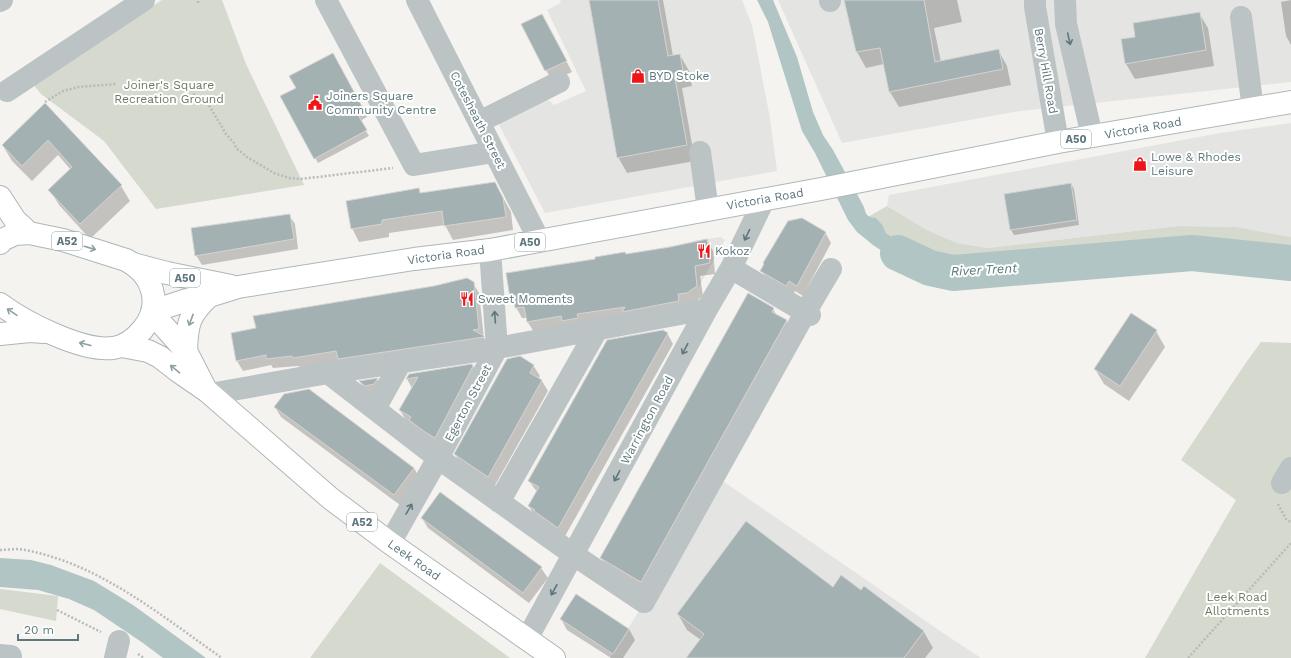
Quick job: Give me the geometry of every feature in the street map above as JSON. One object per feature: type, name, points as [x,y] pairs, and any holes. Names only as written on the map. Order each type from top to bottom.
[{"type":"main road","name":"Victoria Road","points":[[152,312],[187,300],[209,296],[238,287],[414,259],[490,250],[538,240],[764,200],[1058,142],[1291,102]]},
{"type":"main road","name":"A52","points":[[0,197],[15,220],[29,232]]},
{"type":"main road","name":"A52","points":[[0,243],[4,239],[15,234],[29,232],[112,254],[133,264],[145,277],[154,294],[152,312],[146,324],[130,342],[122,346],[112,348],[98,347],[74,341],[49,332],[12,314],[0,304]]},
{"type":"main road","name":"Victoria Road","points":[[133,264],[192,279],[238,287]]},
{"type":"main road","points":[[186,351],[186,336],[190,319],[196,308],[209,296]]},
{"type":"main road","name":"Leek Road","points":[[152,312],[186,351],[208,393]]},
{"type":"main road","points":[[0,334],[30,331],[49,332]]},
{"type":"main road","name":"Leek Road","points":[[122,346],[148,351],[160,357],[208,393],[330,498],[390,543],[554,658]]},
{"type":"street","points":[[7,91],[144,0]]},
{"type":"street","points":[[326,0],[414,165],[494,152]]},
{"type":"street","name":"Cotesheath Street","points":[[417,0],[538,240]]},
{"type":"street","name":"Berry Hill Road","points":[[1035,0],[1058,142]]},
{"type":"street","points":[[1065,0],[1066,24],[1092,136]]},
{"type":"street","points":[[1241,17],[1254,109]]},
{"type":"street","points":[[479,122],[559,82]]},
{"type":"street","points":[[700,152],[708,210]]},
{"type":"street","name":"Warrington Road","points":[[527,639],[707,309],[731,268],[764,200]]},
{"type":"street","points":[[490,250],[497,348]]},
{"type":"street","points":[[731,268],[807,314]]},
{"type":"street","points":[[328,373],[438,458],[574,555],[644,602],[831,269]]},
{"type":"street","points":[[208,393],[328,373],[497,348],[707,309]]},
{"type":"street","points":[[499,502],[597,330]]},
{"type":"street","name":"Egerton Street","points":[[390,543],[497,348]]},
{"type":"street","points":[[375,409],[401,362]]},
{"type":"path","points":[[45,102],[63,91],[78,87],[116,84]]},
{"type":"path","points":[[193,94],[207,102],[226,134],[234,142],[236,148],[247,157],[274,173],[289,178],[300,179],[378,169]]},
{"type":"path","points":[[1188,658],[1291,543]]},
{"type":"path","points":[[0,550],[23,549],[65,560],[98,575],[129,594],[222,658]]},
{"type":"path","points":[[57,610],[117,649]]},
{"type":"shaded area","points":[[560,0],[742,0],[752,25],[770,118],[777,171],[545,213],[496,119],[542,94],[554,105],[586,91],[547,10],[561,3]]},
{"type":"shaded area","points":[[757,0],[773,0],[797,57],[813,112],[823,135],[833,150],[864,207],[866,214],[876,218],[883,226],[886,233],[909,249],[935,260],[952,281],[929,277],[911,270],[873,245],[857,232],[848,220],[815,153],[802,131],[768,22]]},
{"type":"shaded area","points":[[778,0],[1291,0],[1291,82],[1020,111],[842,143]]},
{"type":"shaded area","name":"Lowe & Rhodes Leisure","points":[[1291,123],[1291,237],[1236,227],[1178,226],[988,248],[957,243],[927,230],[887,206],[889,195],[1220,133]]},
{"type":"shaded area","name":"Kokoz","points":[[721,237],[725,240],[698,288],[693,241]]},
{"type":"shaded area","points":[[720,479],[943,633],[981,658],[610,658]]},
{"type":"shaded area","points":[[0,558],[31,560],[51,565],[94,581],[133,605],[206,658],[163,658],[94,610],[69,599],[38,590],[0,587]]},
{"type":"green space","name":"Joiner's Square Recreation Ground","points":[[162,0],[222,0],[246,64],[304,185],[156,209],[104,141],[41,94],[32,83]]},
{"type":"green space","points":[[887,206],[927,230],[957,243],[988,248],[1178,226],[1236,227],[1291,237],[1291,255],[1219,245],[1186,245],[1114,254],[1030,261],[935,260],[909,249],[886,233],[883,226],[868,217]]},
{"type":"green space","name":"Leek Road Allotments","points":[[1261,342],[1291,343],[1291,658],[1145,658],[1236,500],[1181,460]]},
{"type":"green space","points":[[380,563],[510,658],[310,658]]},
{"type":"green space","points":[[0,589],[58,596],[56,621],[0,609]]},
{"type":"building","name":"BYD Stoke","points":[[589,0],[658,0],[668,56],[680,54],[683,71],[674,73],[687,145],[617,158]]},
{"type":"building","points":[[844,0],[924,0],[935,62],[999,49],[1003,69],[889,92],[880,48],[856,52]]},
{"type":"building","points":[[1200,12],[1206,50],[1125,64],[1121,39],[1135,37],[1133,23]]},
{"type":"building","points":[[542,14],[567,61],[545,71],[521,24]]},
{"type":"building","name":"Joiners Square Community Centre","points":[[333,53],[365,112],[358,115],[367,130],[314,159],[280,96],[296,88],[289,76]]},
{"type":"building","points":[[45,103],[122,185],[80,224],[48,190],[72,167],[48,140],[22,166],[2,145]]},
{"type":"building","points":[[495,182],[503,198],[506,217],[444,226],[442,211],[382,220],[382,224],[351,229],[346,201],[419,188],[420,193]]},
{"type":"building","points":[[1071,183],[1077,220],[1010,230],[1004,194]]},
{"type":"building","points":[[290,214],[294,239],[195,256],[191,228]]},
{"type":"building","points":[[802,218],[826,232],[797,286],[789,281],[786,286],[760,271],[764,264],[763,263],[788,221]]},
{"type":"building","points":[[707,239],[710,263],[695,266],[697,286],[687,293],[678,294],[679,301],[622,312],[625,307],[577,314],[578,318],[562,321],[561,316],[527,322],[524,307],[515,308],[514,297],[510,298],[506,273],[595,259],[595,257],[625,252],[626,254],[670,247]]},
{"type":"building","points":[[467,278],[474,282],[479,329],[473,330],[484,337],[338,359],[336,351],[293,358],[292,356],[266,359],[266,355],[236,361],[231,333],[256,328],[253,316],[434,286]]},
{"type":"building","points":[[748,293],[774,308],[772,312],[787,320],[641,582],[600,558]]},
{"type":"building","points":[[1131,313],[1157,330],[1120,386],[1094,369]]},
{"type":"building","points":[[663,330],[668,333],[558,528],[528,506],[539,487],[528,481],[607,340]]},
{"type":"building","points":[[520,356],[534,365],[530,373],[542,380],[488,477],[454,454],[507,359]]},
{"type":"building","points":[[472,364],[473,366],[435,438],[409,420],[411,417],[399,410],[418,377],[406,379],[409,374]]},
{"type":"building","points":[[378,378],[374,384],[365,386],[359,381]]},
{"type":"building","points":[[309,389],[414,468],[394,495],[274,407],[284,394]]},
{"type":"building","points":[[440,492],[542,567],[523,593],[421,518]]},
{"type":"building","points":[[746,521],[833,587],[841,575],[861,590],[864,586],[924,631],[904,658],[686,658],[704,634],[677,614]]},
{"type":"building","points":[[576,594],[629,629],[613,654],[560,619]]},
{"type":"waterway","name":"River Trent","points":[[898,253],[930,268],[953,273],[1192,253],[1291,263]]},
{"type":"place","name":"BYD Stoke","points":[[638,76]]},
{"type":"place","name":"Joiners Square Community Centre","points":[[315,103]]},
{"type":"place","name":"Lowe & Rhodes Leisure","points":[[1140,164]]},
{"type":"place","name":"Kokoz","points":[[704,251]]},
{"type":"place","name":"Sweet Moments","points":[[467,299]]}]
